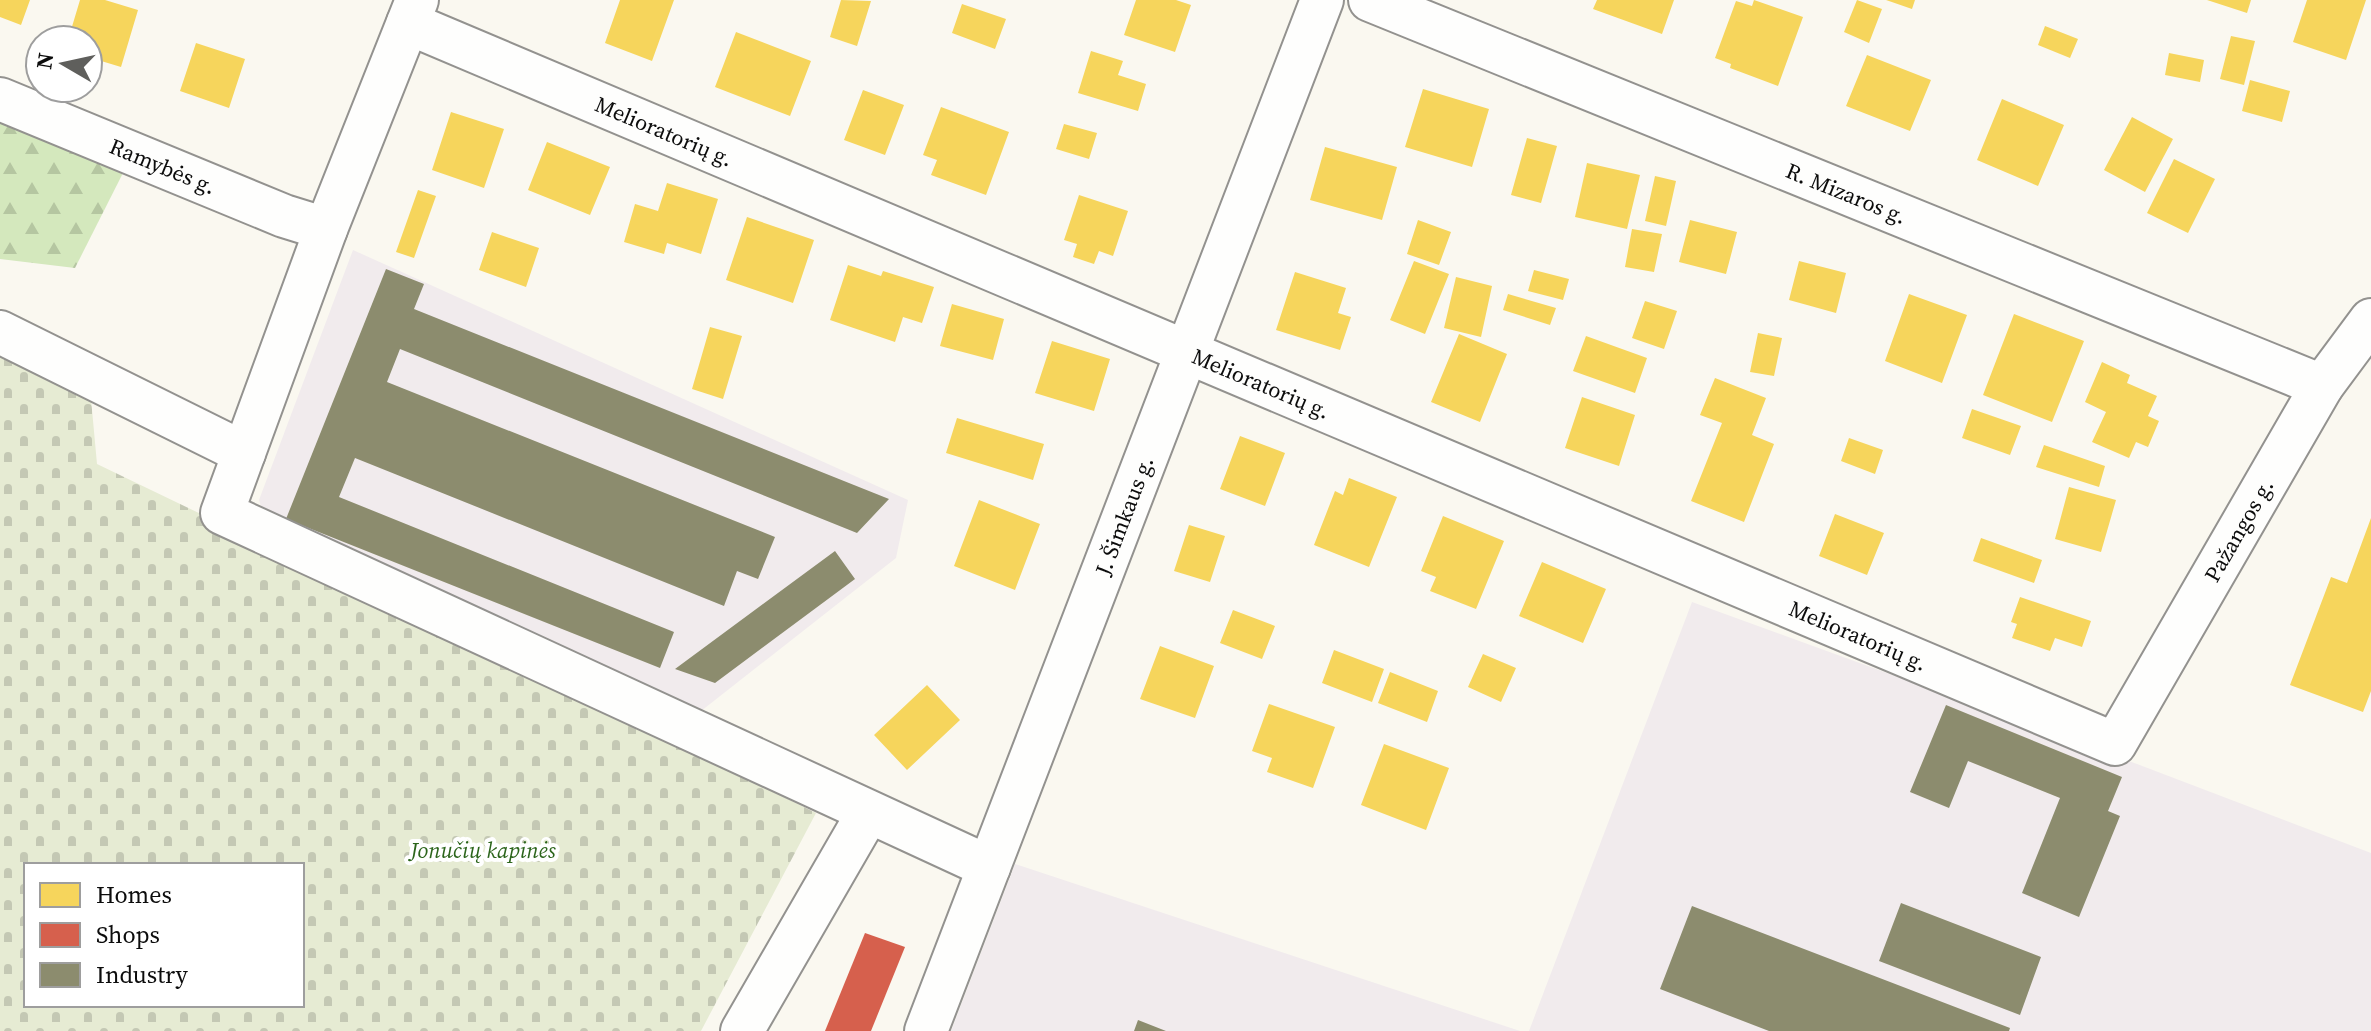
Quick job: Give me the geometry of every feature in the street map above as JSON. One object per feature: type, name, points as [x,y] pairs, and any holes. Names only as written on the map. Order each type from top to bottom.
[{"type":"street","name":"J. Šimkaus g.","points":[[926,1031],[1322,0]]},
{"type":"street","name":"R. Mizaros g.","points":[[1370,0],[2346,372]]},
{"type":"street","name":"Melioratorių g.","points":[[412,12],[1187,351],[2115,744]]},
{"type":"street","points":[[412,12],[326,229],[222,513],[989,867]]},
{"type":"street","name":"Ramybės g.","points":[[0,99],[284,216],[326,229]]},
{"type":"street","name":"Pažangos g.","points":[[2115,744],[2346,372],[2371,320]]},
{"type":"street","points":[[0,332],[244,453]]},
{"type":"street","points":[[742,1031],[868,813]]},
{"type":"shaded area","points":[[353,250],[908,500],[896,558],[696,715],[265,519],[259,500]]},
{"type":"shaded area","points":[[1692,602],[2371,853],[2371,1031],[1529,1031]]},
{"type":"shaded area","points":[[1015,864],[1520,1031],[951,1031]]},
{"type":"green space","points":[[0,118],[126,167],[75,268],[0,259]]},
{"type":"green space","name":"Jonučių kapinės","points":[[0,334],[89,377],[97,464],[816,813],[701,1031],[0,1031]]},
{"type":"building: Homes","points":[[0,0],[30,0],[21,25],[0,17]]},
{"type":"building: Homes","points":[[80,0],[105,0],[138,10],[121,67],[104,62],[104,24],[73,24]]},
{"type":"building: Homes","points":[[620,0],[674,0],[652,61],[605,43]]},
{"type":"building: Homes","points":[[841,0],[871,1],[857,46],[830,37]]},
{"type":"building: Homes","points":[[1136,0],[1176,0],[1191,5],[1175,52],[1124,35]]},
{"type":"building: Homes","points":[[1597,0],[1674,0],[1662,34],[1593,9]]},
{"type":"building: Homes","points":[[1754,0],[1803,17],[1778,86],[1730,68],[1731,64],[1715,58],[1736,1],[1752,6]]},
{"type":"building: Homes","points":[[1857,0],[1882,9],[1869,43],[1844,32]]},
{"type":"building: Homes","points":[[1886,0],[1915,0],[1912,9]]},
{"type":"building: Homes","points":[[2207,0],[2251,0],[2247,13]]},
{"type":"building: Homes","points":[[2307,0],[2366,0],[2346,60],[2293,42]]},
{"type":"building: Homes","points":[[962,4],[1006,19],[995,49],[952,33]]},
{"type":"building: Homes","points":[[2045,26],[2078,39],[2070,58],[2038,45]]},
{"type":"building: Homes","points":[[736,32],[811,61],[790,116],[715,87]]},
{"type":"building: Homes","points":[[2231,36],[2255,41],[2244,85],[2220,79]]},
{"type":"building: Homes","points":[[196,43],[245,59],[229,108],[180,91]]},
{"type":"building: Homes","points":[[1091,51],[1123,61],[1118,75],[1146,84],[1138,111],[1078,93]]},
{"type":"building: Homes","points":[[2169,53],[2204,60],[2200,82],[2165,75]]},
{"type":"building: Homes","points":[[1867,55],[1931,80],[1910,131],[1846,106]]},
{"type":"building: Homes","points":[[2250,80],[2290,91],[2282,122],[2242,111]]},
{"type":"building: Homes","points":[[1423,89],[1489,109],[1472,167],[1405,147]]},
{"type":"building: Homes","points":[[863,90],[904,105],[885,155],[844,140]]},
{"type":"building: Homes","points":[[2002,99],[2064,125],[2038,186],[1977,160]]},
{"type":"building: Homes","points":[[941,107],[1009,132],[986,195],[931,175],[937,160],[923,155]]},
{"type":"building: Homes","points":[[451,112],[504,129],[484,188],[432,170]]},
{"type":"building: Homes","points":[[2132,117],[2173,139],[2145,192],[2104,170]]},
{"type":"building: Homes","points":[[1064,124],[1097,133],[1089,159],[1056,149]]},
{"type":"building: Homes","points":[[1527,138],[1557,146],[1541,203],[1511,195]]},
{"type":"building: Homes","points":[[547,142],[610,167],[590,215],[528,190]]},
{"type":"building: Homes","points":[[1325,147],[1397,167],[1382,220],[1310,200]]},
{"type":"building: Homes","points":[[2174,159],[2215,179],[2188,233],[2147,213]]},
{"type":"building: Homes","points":[[1587,163],[1640,175],[1627,229],[1575,217]]},
{"type":"building: Homes","points":[[1655,176],[1676,181],[1666,226],[1645,221]]},
{"type":"building: Homes","points":[[667,183],[718,199],[701,254],[667,243],[664,254],[624,242],[635,204],[658,211]]},
{"type":"building: Homes","points":[[418,190],[436,196],[414,258],[396,252]]},
{"type":"building: Homes","points":[[1079,195],[1128,211],[1113,256],[1099,251],[1094,264],[1073,257],[1077,244],[1064,240]]},
{"type":"building: Homes","points":[[747,217],[814,240],[793,303],[726,280]]},
{"type":"building: Homes","points":[[1418,220],[1451,232],[1439,265],[1407,254]]},
{"type":"building: Homes","points":[[1690,220],[1737,232],[1726,274],[1679,262]]},
{"type":"building: Homes","points":[[1632,229],[1662,234],[1654,272],[1625,267]]},
{"type":"building: Homes","points":[[492,232],[539,248],[526,287],[479,270]]},
{"type":"building: Homes","points":[[1414,261],[1449,274],[1425,334],[1390,320]]},
{"type":"building: Homes","points":[[1799,261],[1846,273],[1836,313],[1789,300]]},
{"type":"building: Homes","points":[[848,265],[881,276],[883,271],[934,287],[922,323],[903,317],[895,342],[830,320]]},
{"type":"building: Homes","points":[[1534,270],[1569,279],[1563,300],[1528,291]]},
{"type":"building: Homes","points":[[1295,272],[1346,288],[1338,313],[1351,317],[1340,350],[1276,330]]},
{"type":"building: Homes","points":[[1456,277],[1492,286],[1481,337],[1444,328]]},
{"type":"building: Homes","points":[[1508,294],[1556,308],[1550,325],[1503,310]]},
{"type":"building: Homes","points":[[1909,294],[1967,315],[1942,383],[1885,361]]},
{"type":"building: Homes","points":[[1645,301],[1677,311],[1664,349],[1632,338]]},
{"type":"building: Homes","points":[[952,304],[1004,319],[993,360],[940,346]]},
{"type":"building: Homes","points":[[2014,314],[2084,341],[2052,422],[1983,395]]},
{"type":"building: Homes","points":[[710,327],[742,336],[723,399],[692,389]]},
{"type":"building: Homes","points":[[1758,333],[1782,338],[1774,376],[1750,372]]},
{"type":"building: Homes","points":[[1459,334],[1507,354],[1480,422],[1431,402]]},
{"type":"building: Homes","points":[[1586,336],[1647,358],[1635,393],[1573,371]]},
{"type":"building: Homes","points":[[1052,341],[1110,359],[1094,411],[1035,393]]},
{"type":"building: Homes","points":[[2102,362],[2130,375],[2127,383],[2157,396],[2148,416],[2159,421],[2148,447],[2136,442],[2129,458],[2092,442],[2106,412],[2085,402]]},
{"type":"building: Homes","points":[[1715,378],[1766,398],[1752,435],[1774,444],[1744,522],[1691,501],[1722,423],[1700,415]]},
{"type":"building: Homes","points":[[1582,397],[1635,415],[1619,466],[1565,448]]},
{"type":"building: Homes","points":[[1972,409],[2021,426],[2010,455],[1962,438]]},
{"type":"building: Homes","points":[[957,418],[1044,444],[1033,480],[946,453]]},
{"type":"building: Homes","points":[[1240,436],[1285,453],[1265,506],[1220,489]]},
{"type":"building: Homes","points":[[1849,438],[1883,450],[1875,474],[1841,461]]},
{"type":"building: Homes","points":[[2044,445],[2105,466],[2099,487],[2036,467]]},
{"type":"building: Homes","points":[[1349,478],[1397,497],[1369,567],[1314,545],[1335,491],[1343,495]]},
{"type":"building: Homes","points":[[2069,487],[2116,500],[2101,552],[2055,539]]},
{"type":"building: Homes","points":[[979,500],[1040,524],[1015,590],[954,566]]},
{"type":"building: Homes","points":[[1835,514],[1884,533],[1867,575],[1819,556]]},
{"type":"building: Homes","points":[[1443,516],[1504,541],[1476,609],[1430,591],[1436,577],[1421,571]]},
{"type":"building: Homes","points":[[2371,518],[2371,691],[2363,712],[2290,685],[2331,577],[2347,583]]},
{"type":"building: Homes","points":[[1189,525],[1225,536],[1210,582],[1174,571]]},
{"type":"building: Homes","points":[[1981,538],[2042,560],[2034,583],[1973,561]]},
{"type":"building: Homes","points":[[1542,562],[1606,589],[1583,643],[1519,616]]},
{"type":"building: Homes","points":[[2020,597],[2091,621],[2082,647],[2055,638],[2050,651],[2012,638],[2017,624],[2011,622]]},
{"type":"building: Homes","points":[[1233,610],[1275,626],[1262,659],[1220,643]]},
{"type":"building: Homes","points":[[1160,646],[1214,666],[1195,718],[1140,699]]},
{"type":"building: Homes","points":[[1334,650],[1384,669],[1372,702],[1322,683]]},
{"type":"building: Homes","points":[[1483,654],[1516,668],[1501,702],[1468,687]]},
{"type":"building: Homes","points":[[1390,672],[1438,691],[1427,722],[1378,703]]},
{"type":"building: Homes","points":[[927,685],[960,720],[907,770],[874,735]]},
{"type":"building: Homes","points":[[1269,704],[1335,727],[1313,788],[1267,772],[1272,758],[1252,751]]},
{"type":"building: Homes","points":[[1384,744],[1449,768],[1426,830],[1361,805]]},
{"type":"building: Shops","points":[[865,933],[905,947],[871,1031],[825,1031]]},
{"type":"building: Industry","points":[[386,269],[424,284],[414,309],[889,499],[857,533],[400,349],[387,382],[775,537],[758,579],[737,571],[724,606],[355,458],[339,497],[674,632],[660,668],[286,519]]},
{"type":"building: Industry","points":[[835,551],[855,579],[715,683],[675,669]]},
{"type":"building: Industry","points":[[1946,705],[2122,777],[2108,811],[2120,816],[2079,917],[2022,893],[2060,798],[1968,761],[1949,808],[1910,792]]},
{"type":"building: Industry","points":[[1901,903],[2041,957],[2020,1015],[1879,961]]},
{"type":"building: Industry","points":[[1692,906],[2010,1028],[2009,1031],[1769,1031],[1660,989]]},
{"type":"building: Industry","points":[[1138,1020],[1166,1031],[1134,1031]]}]
